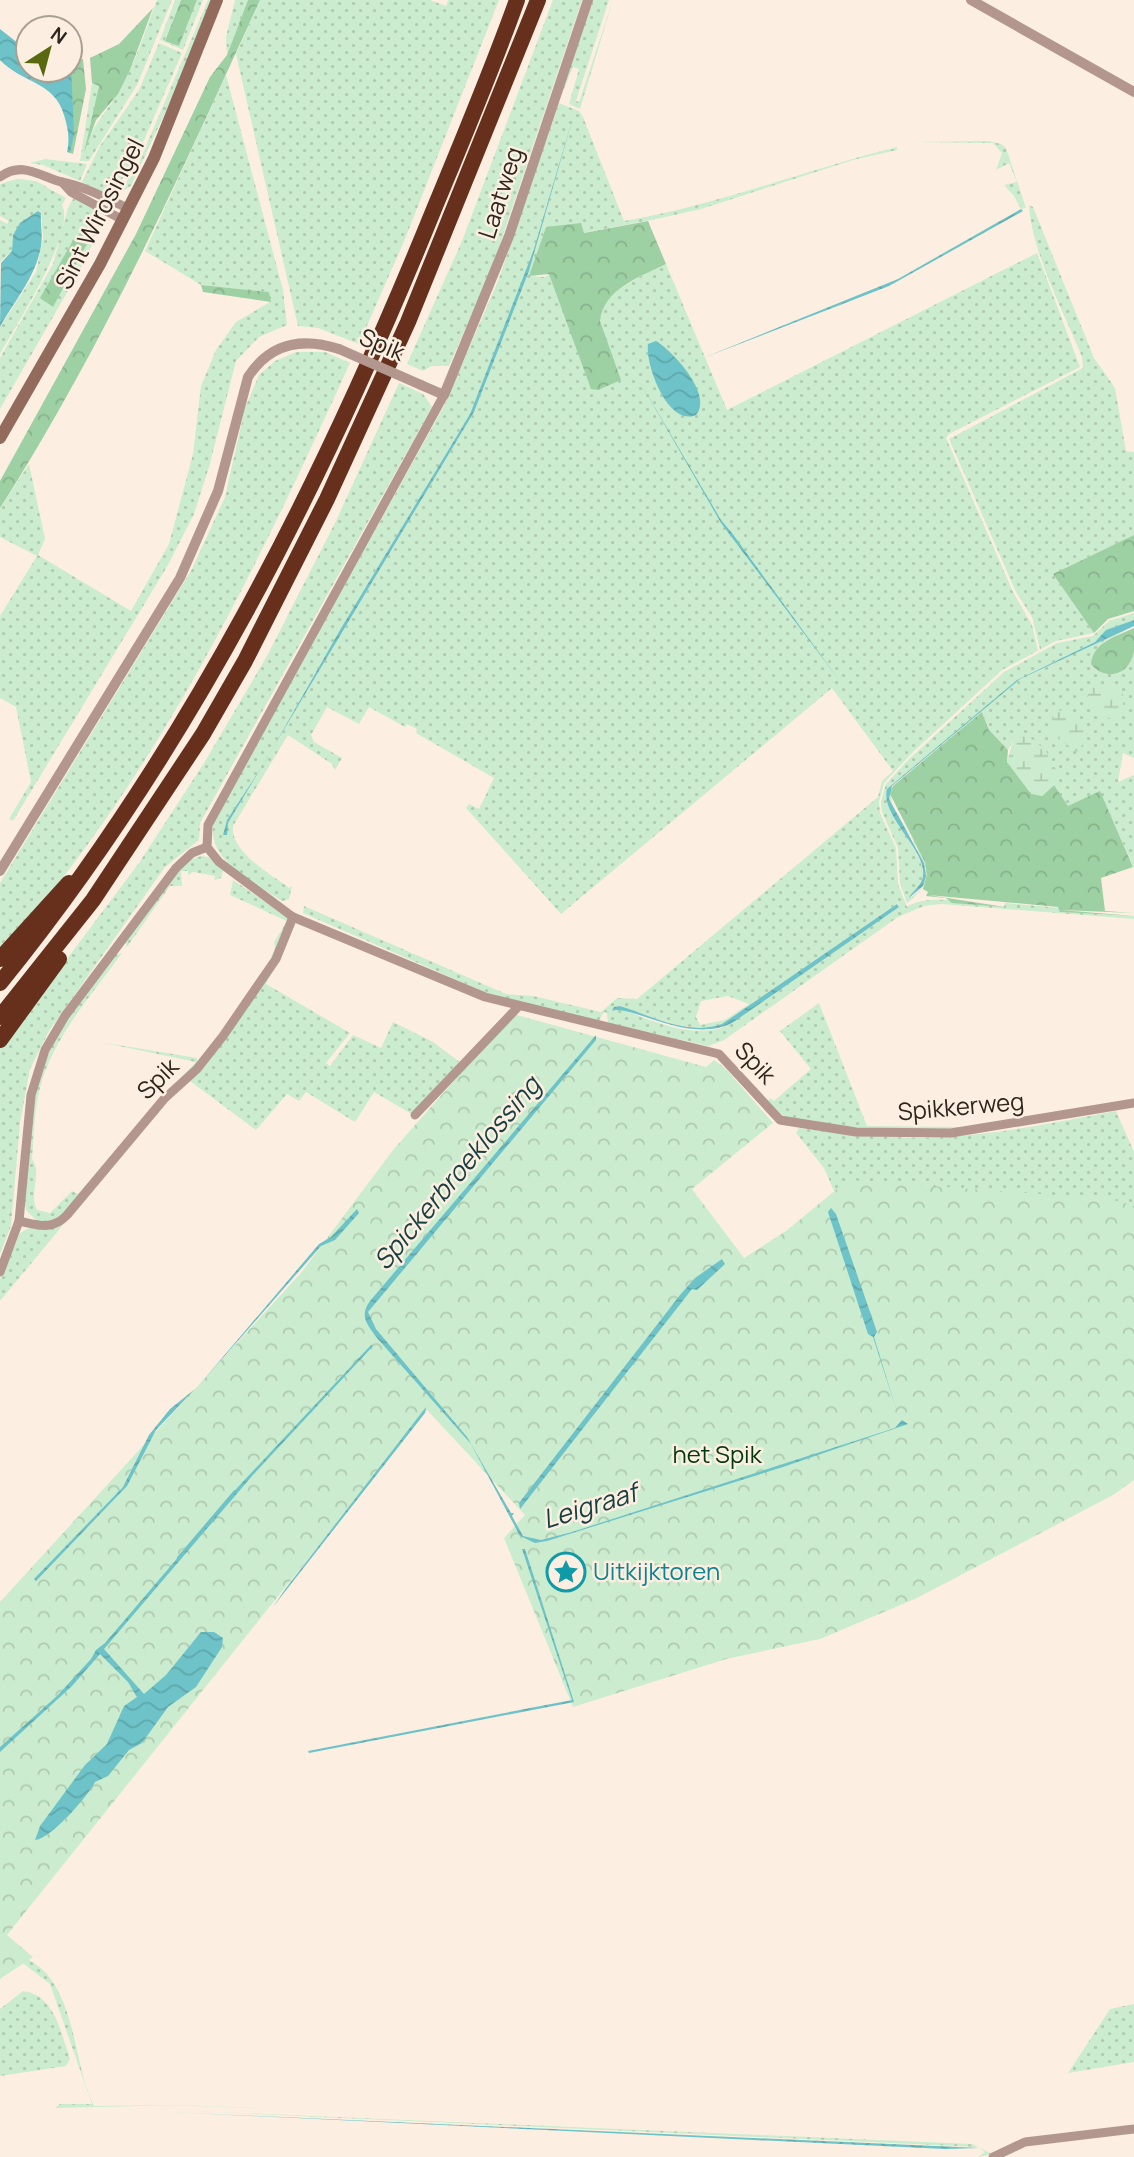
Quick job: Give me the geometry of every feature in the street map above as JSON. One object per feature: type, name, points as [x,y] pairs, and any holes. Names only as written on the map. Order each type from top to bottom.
[{"type":"highway","points":[[0,983],[98,855],[191,712],[308,496],[391,315],[517,0]]},
{"type":"highway","points":[[0,1017],[93,900],[203,734],[245,661],[327,499],[408,322],[538,0]]},
{"type":"highway","points":[[0,960],[52,900],[98,855]]},
{"type":"highway","points":[[0,1040],[81,929],[93,900]]},
{"type":"main road","name":"Sint Wirosingel","points":[[0,439],[126,215],[154,158],[218,0]]},
{"type":"street","name":"Laatweg","points":[[444,395],[492,283],[588,0]]},
{"type":"street","points":[[971,0],[1134,92]]},
{"type":"street","points":[[2,172],[28,169],[62,182],[79,185],[126,215]]},
{"type":"street","name":"Spik","points":[[0,872],[180,578],[218,491],[239,401],[252,370],[268,355],[296,343],[323,344],[444,395]]},
{"type":"street","points":[[0,1272],[19,1222],[31,1095],[45,1050],[65,1016],[176,868],[192,853],[207,847],[208,825],[444,395]]},
{"type":"street","name":"Spik","points":[[207,847],[219,863],[293,917],[485,997],[719,1054],[773,1115],[791,1123]]},
{"type":"street","name":"Spik","points":[[19,1222],[48,1227],[58,1224],[67,1215],[164,1100],[197,1069],[223,1037],[276,959],[293,917]]},
{"type":"street","points":[[415,1115],[518,1007]]},
{"type":"street","name":"Spikkerweg","points":[[791,1123],[856,1132],[951,1133],[1134,1103]]},
{"type":"street","points":[[993,2157],[1025,2141],[1134,2129]]},
{"type":"green space","points":[[157,0],[172,0],[137,85],[89,161],[80,161],[92,83],[99,85],[90,136],[125,80]]},
{"type":"green space","points":[[175,0],[181,0],[165,40],[179,46],[197,0],[203,0],[183,50],[160,40]]},
{"type":"green space","points":[[181,0],[197,0],[179,46],[165,41]]},
{"type":"green space","points":[[208,0],[211,0],[172,98],[131,186],[117,195],[137,167]]},
{"type":"green space","points":[[235,0],[248,0],[227,55],[226,37]]},
{"type":"green space","points":[[248,0],[260,0],[139,258],[73,385],[0,508],[0,481],[136,234],[210,77],[227,55]]},
{"type":"green space","points":[[260,0],[430,0],[446,6],[448,0],[499,0],[405,239],[359,344],[318,328],[298,326],[236,54]]},
{"type":"green space","points":[[553,0],[582,0],[492,268],[449,366],[432,366],[423,371],[407,364],[462,241]]},
{"type":"green space","points":[[593,0],[609,0],[576,101],[579,102],[613,0],[580,109],[569,104],[579,69],[573,67],[559,101]]},
{"type":"green space","points":[[153,8],[130,70],[118,94],[96,120],[84,153],[99,86],[92,83],[90,58],[119,44]]},
{"type":"green space","points":[[159,43],[182,53],[134,163],[112,193],[106,194],[82,182],[100,146],[139,90]]},
{"type":"green space","points":[[84,69],[86,89],[73,154],[70,153],[70,84],[84,84]]},
{"type":"green space","points":[[226,75],[283,290],[287,325],[259,337],[236,361],[194,514],[168,565],[13,821],[9,819],[31,782],[16,707],[0,698],[0,616],[37,556],[0,537],[0,508],[29,464],[45,539],[38,555],[131,611],[169,544],[193,454],[201,386],[216,350],[236,322],[270,302],[268,292],[201,285],[145,251]]},
{"type":"green space","points":[[559,103],[579,111],[583,117],[624,221],[727,197],[897,147],[897,150],[853,160],[701,209],[583,233],[546,227],[530,276],[545,277],[549,274],[561,302],[608,348],[600,321],[601,311],[607,302],[625,285],[666,264],[727,410],[1037,253],[1080,367],[949,434],[946,438],[1013,592],[1032,625],[1038,651],[1002,670],[912,753],[884,783],[879,802],[880,813],[896,848],[898,884],[907,907],[928,900],[1004,907],[1005,903],[1060,908],[1060,912],[1134,916],[1134,919],[941,904],[924,906],[898,917],[724,1040],[708,1046],[608,1023],[607,1013],[604,1012],[599,1021],[489,994],[303,913],[304,906],[506,994],[533,996],[601,1012],[617,998],[637,999],[878,797],[882,781],[893,771],[832,688],[561,914],[466,808],[469,804],[479,809],[494,778],[416,733],[417,729],[407,724],[405,727],[369,707],[359,724],[327,707],[311,735],[314,742],[342,758],[335,770],[332,764],[288,735],[233,826],[238,845],[253,862],[289,888],[292,886],[289,899],[282,901],[234,869],[216,847],[214,821],[444,406],[498,281]],"holes":[[[574,114],[529,271],[474,412],[272,750],[340,630],[470,414],[534,252]],[[262,766],[228,823],[226,835],[223,835],[227,820]],[[898,903],[899,907],[722,1028],[697,1031],[684,1029],[622,1009],[612,1011],[614,1007],[620,1006],[670,1023],[709,1027],[722,1024]],[[728,996],[749,1004],[725,1020],[700,1025],[696,1017],[701,1001]]]},
{"type":"green space","points":[[988,141],[1006,148],[1026,208],[1021,209],[1004,185],[1017,182],[1009,163],[996,170],[1002,153],[993,143],[912,142]]},
{"type":"green space","points":[[45,159],[87,164],[80,181],[43,165],[30,163]]},
{"type":"green space","points":[[17,179],[36,181],[66,198],[62,205],[64,218],[61,235],[53,256],[0,354],[0,327],[36,272],[43,238],[41,212],[38,211],[21,223],[13,235],[12,251],[0,262],[0,220],[7,224],[9,221],[0,216],[0,184]]},
{"type":"green space","points":[[74,197],[100,212],[93,243],[0,409],[0,358],[53,264],[68,208]]},
{"type":"green space","points":[[1029,205],[1033,207],[1094,358],[1115,388],[1126,451],[1134,452],[1134,535],[1053,574],[1094,633],[1056,641],[1039,650],[1032,617],[1016,592],[949,439],[1083,368],[1082,357],[1042,262]]},
{"type":"green space","points":[[648,221],[666,264],[625,285],[608,300],[600,321],[621,380],[598,390],[591,389],[549,274],[529,276],[546,227],[581,223],[584,233]]},
{"type":"green space","points":[[80,234],[86,237],[87,244],[53,307],[40,298],[75,237]]},
{"type":"green space","points":[[201,285],[269,292],[271,302],[203,292]]},
{"type":"green space","points":[[296,352],[325,352],[350,363],[278,517],[239,595],[153,747],[106,819],[55,888],[0,952],[0,883],[192,569],[225,497],[245,408],[259,375],[275,361]]},
{"type":"green space","points":[[399,383],[423,394],[432,407],[200,823],[199,840],[165,867],[49,1031],[30,1069],[20,1123],[11,1226],[0,1254],[0,1048],[139,863],[204,763],[267,656],[336,521]]},
{"type":"green space","points":[[1134,535],[1134,611],[1108,619],[1094,633],[1053,574]]},
{"type":"green space","points":[[1134,613],[1134,620],[1106,630],[1095,642],[1023,677],[1134,626],[1103,642],[1119,673],[1134,654],[1134,758],[1123,753],[1118,782],[1134,775],[1134,868],[1100,792],[1068,807],[1054,785],[1056,775],[1015,737],[1008,750],[989,730],[983,713],[892,789],[895,809],[889,799],[889,790],[1019,679],[887,789],[889,800],[893,812],[922,867],[922,880],[909,898],[920,890],[907,903],[900,883],[898,848],[882,812],[881,802],[886,784],[908,760],[1004,672],[1057,643],[1093,636],[1109,621]]},
{"type":"green space","points":[[1134,628],[1134,652],[1122,671],[1103,673],[1091,664],[1101,645]]},
{"type":"green space","points":[[1102,684],[1122,690],[1123,707],[1113,720],[1090,708],[1087,698],[1091,686]]},
{"type":"green space","points":[[1064,710],[1078,717],[1085,728],[1087,738],[1077,752],[1051,733],[1049,726],[1056,711]]},
{"type":"green space","points":[[982,712],[989,730],[1008,750],[1007,762],[1042,796],[1054,785],[1068,806],[1100,791],[1133,867],[1101,878],[1105,911],[1134,913],[1060,910],[1134,916],[1060,912],[1058,907],[928,895],[1005,907],[952,903],[946,898],[926,896],[928,892],[923,889],[927,874],[925,862],[890,794],[893,786]]},
{"type":"green space","points":[[1024,735],[1043,748],[1056,769],[1054,784],[1042,796],[1031,794],[1007,762],[1014,737]]},
{"type":"green space","points":[[910,836],[924,859],[927,873],[920,890],[924,878],[923,865]]},
{"type":"green space","points":[[203,856],[211,858],[223,870],[221,878],[214,880],[215,876],[193,872],[188,875],[188,871],[181,871],[182,886],[170,886],[127,947],[125,942],[170,878],[193,859]]},
{"type":"green space","points":[[233,880],[288,917],[289,921],[274,956],[271,957],[275,948],[274,942],[287,921],[230,895]]},
{"type":"green space","points":[[122,953],[75,1017],[46,1069],[36,1105],[32,1159],[36,1171],[34,1197],[37,1210],[50,1213],[72,1191],[78,1194],[155,1104],[196,1062],[100,1042],[197,1058],[197,1064],[55,1222],[38,1222],[26,1210],[25,1202],[36,1089],[58,1035],[115,955]]},
{"type":"green space","points":[[277,962],[266,984],[350,1033],[326,1063],[330,1066],[353,1035],[381,1048],[393,1022],[433,1042],[461,1063],[415,1116],[374,1092],[355,1122],[306,1092],[299,1101],[287,1094],[256,1130],[190,1081],[184,1084]]},
{"type":"green space","points":[[819,1003],[867,1126],[963,1127],[930,1131],[875,1129],[797,1120],[777,1112],[768,1101],[770,1098],[774,1101],[811,1069],[780,1031]]},
{"type":"green space","name":"het Spik","points":[[513,1014],[706,1067],[714,1060],[726,1069],[773,1123],[692,1189],[744,1258],[786,1231],[848,1180],[1111,1199],[1134,1206],[1134,1480],[1113,1495],[917,1598],[820,1639],[726,1659],[573,1707],[504,1538],[525,1515],[427,1410],[7,1935],[33,1957],[0,1979],[0,1602],[301,1273],[393,1150]]},
{"type":"green space","points":[[1116,1111],[1134,1152],[1134,1208],[840,1205],[824,1168],[796,1133],[799,1128],[900,1137],[960,1136]]},
{"type":"green space","points":[[87,1196],[0,1301],[0,1279],[20,1233],[31,1227],[43,1228]]},
{"type":"green space","points":[[15,1951],[43,1970],[56,1987],[70,2020],[86,2088],[50,1984],[16,1958]]},
{"type":"green space","points":[[23,1991],[34,1994],[50,2007],[60,2027],[70,2059],[66,2066],[0,2076],[0,2009]]},
{"type":"green space","points":[[1134,2004],[1134,2062],[1068,2073],[1110,2009]]},
{"type":"green space","points":[[88,2091],[94,2106],[175,2105],[55,2108],[60,2104],[92,2104]]},
{"type":"green space","points":[[169,2110],[972,2144],[978,2147]]},
{"type":"green space","points":[[978,2147],[992,2154],[978,2157],[985,2152]]},
{"type":"water","points":[[0,29],[14,40],[14,71],[0,60]]},
{"type":"water","points":[[36,84],[72,84],[74,134],[70,153],[67,152],[68,134],[64,115],[53,95]]},
{"type":"water","points":[[574,114],[529,271],[474,412],[272,750],[340,630],[470,414],[533,252]]},
{"type":"water","points":[[1021,209],[1023,211],[889,286],[703,358],[898,279]]},
{"type":"water","points":[[38,211],[41,213],[42,238],[38,257],[30,278],[0,327],[1,263],[12,251],[13,235],[20,223]]},
{"type":"water","points":[[656,341],[681,364],[696,386],[700,407],[696,415],[686,416],[676,412],[660,392],[648,354],[648,344]]},
{"type":"water","points":[[640,382],[721,520],[839,680],[721,523]]},
{"type":"water","points":[[1134,620],[1134,626],[1020,679],[892,786],[889,799],[924,863],[926,876],[923,886],[909,898],[922,880],[922,866],[890,810],[887,789],[1017,680],[1095,642],[1106,630]]},
{"type":"water","points":[[262,766],[228,823],[227,835],[223,835],[227,820]]},
{"type":"water","points":[[897,904],[899,907],[732,1023],[697,1029],[679,1027],[620,1010],[612,1011],[614,1007],[620,1006],[696,1028],[722,1024]]},
{"type":"water","points":[[596,1035],[596,1040],[368,1312],[376,1329],[467,1437],[511,1513],[514,1513],[512,1516],[523,1536],[541,1540],[572,1532],[895,1428],[902,1420],[908,1424],[783,1467],[547,1541],[535,1543],[520,1536],[471,1444],[377,1338],[367,1324],[365,1311],[370,1301]]},
{"type":"water","points":[[831,1208],[836,1214],[877,1332],[874,1337],[897,1412],[828,1212]]},
{"type":"water","points":[[357,1209],[359,1213],[335,1240],[321,1246],[200,1384],[319,1244],[331,1237]]},
{"type":"water","points":[[722,1259],[725,1264],[697,1290],[692,1289],[520,1509],[519,1503],[680,1295],[695,1278]]},
{"type":"water","points":[[371,1345],[373,1346],[252,1476],[104,1649],[144,1694],[166,1675],[201,1632],[214,1632],[223,1638],[222,1647],[196,1687],[168,1707],[142,1743],[129,1750],[108,1776],[95,1782],[59,1825],[35,1840],[40,1826],[85,1765],[107,1744],[124,1706],[137,1697],[128,1682],[100,1654],[72,1686],[0,1752],[0,1747],[57,1696],[238,1487]]},
{"type":"water","points":[[195,1389],[156,1430],[127,1486],[36,1581],[34,1579],[123,1487],[149,1435],[170,1409]]},
{"type":"water","points":[[426,1407],[425,1413],[273,1607],[286,1588]]},
{"type":"water","points":[[522,1549],[525,1549],[574,1702],[309,1753],[308,1751],[572,1700]]},
{"type":"water","points":[[168,2112],[980,2148],[945,2149]]},
{"type":"waterway","name":"Leigraaf","points":[[178,1558],[235,1491]]},
{"type":"place","name":"Uitkijktoren","points":[[566,1572]]},
{"type":"water label","name":"Spickerbroeklossing","points":[[457,1173]]}]
